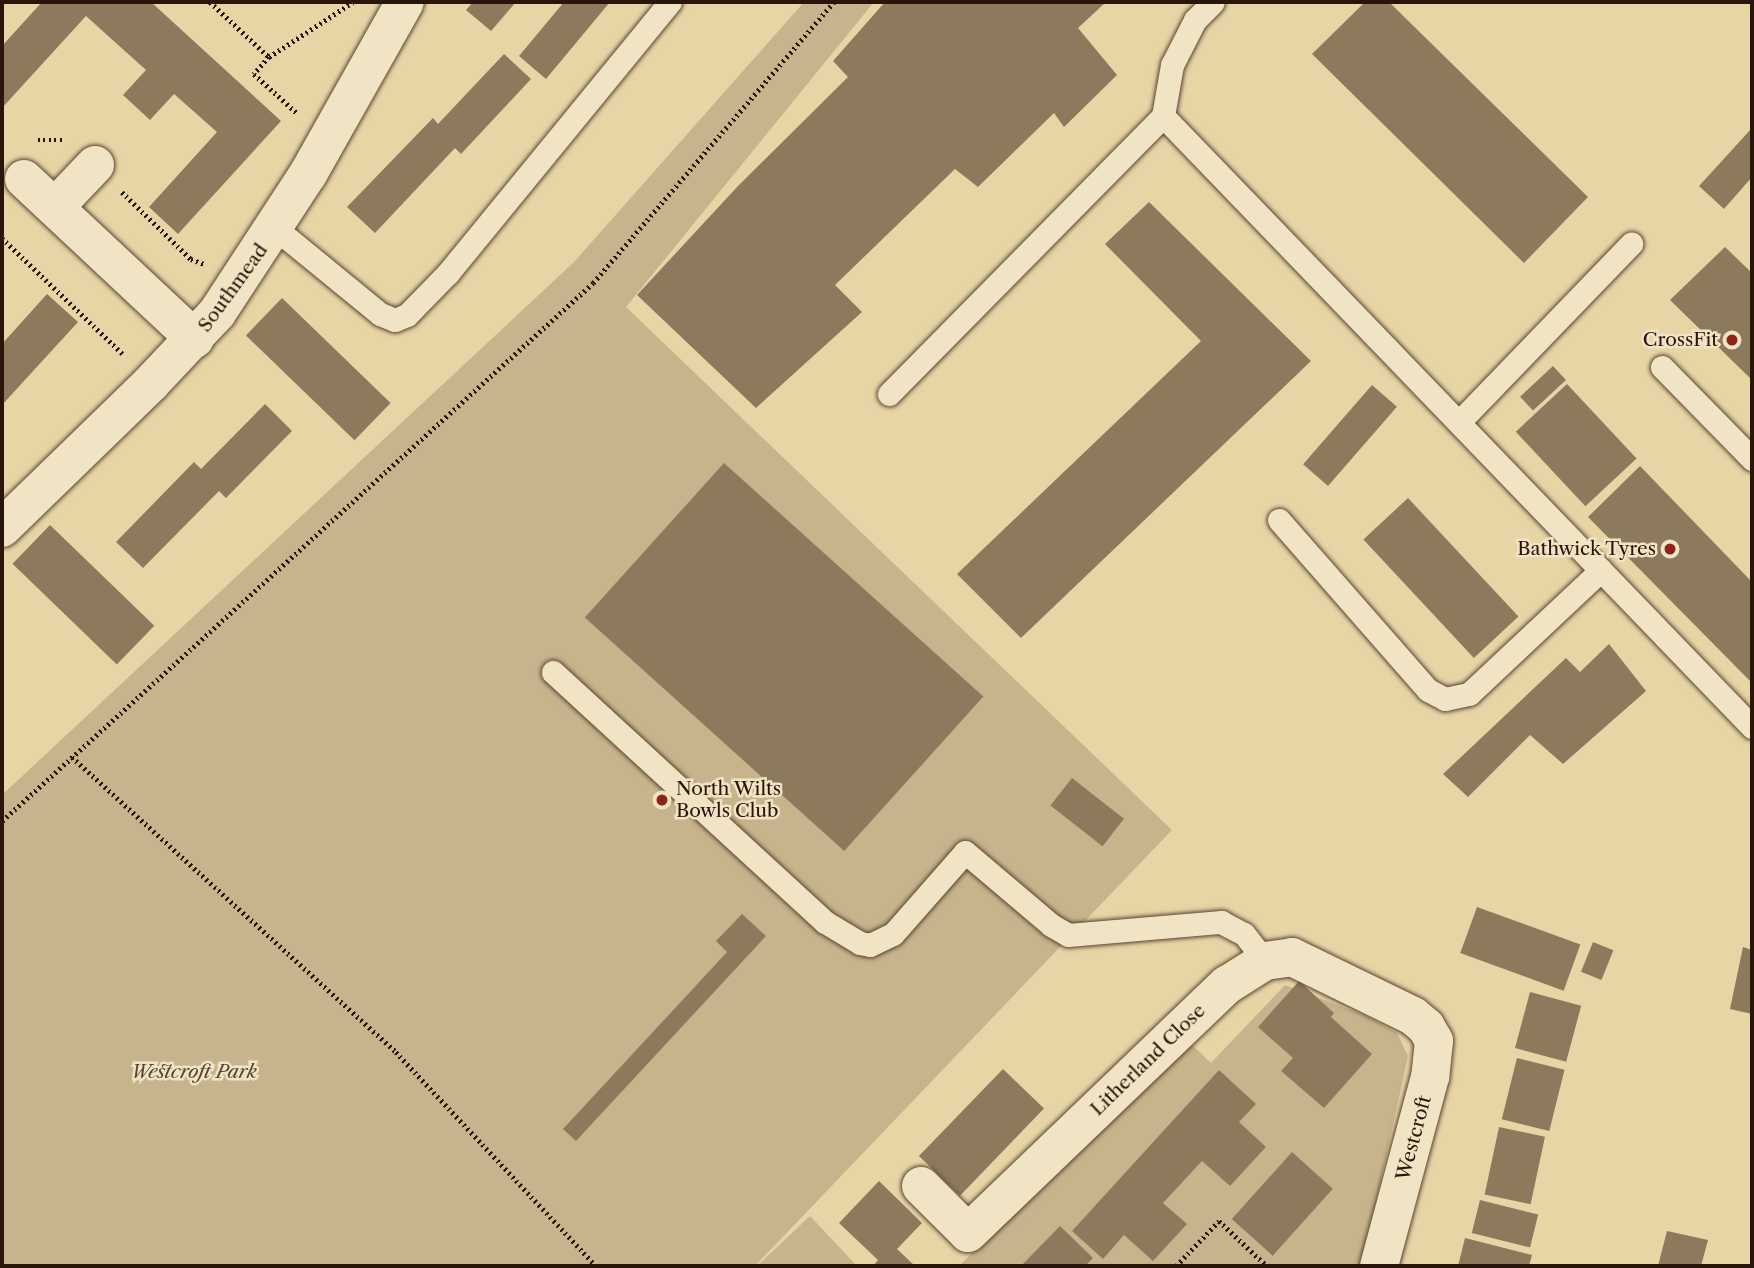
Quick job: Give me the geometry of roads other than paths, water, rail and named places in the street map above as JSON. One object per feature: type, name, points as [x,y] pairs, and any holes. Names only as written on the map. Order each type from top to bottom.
[{"type":"street","name":"Southmead","points":[[2,528],[195,339],[237,287],[275,228],[405,2]]},
{"type":"street","points":[[55,207],[95,165]]},
{"type":"street","points":[[24,179],[195,339]]},
{"type":"street","name":"Litherland Close","points":[[921,1186],[968,1233],[1227,985],[1265,961],[1285,956],[1297,958],[1413,1016]]},
{"type":"street","name":"Westcroft","points":[[1379,1266],[1433,1064],[1434,1041],[1426,1027],[1413,1016]]},
{"type":"lane","points":[[275,228],[380,313],[395,320],[407,315],[447,273],[670,2]]},
{"type":"lane","points":[[889,394],[1163,116],[1172,65],[1195,20],[1213,2]]},
{"type":"lane","points":[[1163,116],[1752,727]]},
{"type":"lane","points":[[1459,422],[1630,244]]},
{"type":"lane","points":[[1662,367],[1752,459]]},
{"type":"lane","points":[[1279,520],[1428,690],[1446,699],[1469,694],[1601,570]]},
{"type":"lane","points":[[552,672],[825,922],[860,943],[870,945],[893,934],[965,852],[1051,925],[1068,935],[1221,922],[1244,934],[1265,961]]},
{"type":"place","name":"CrossFit","points":[[1732,340]]},
{"type":"place","name":"Bathwick Tyres","points":[[1670,549]]},
{"type":"place","name":"North Wilts Bowls Club","points":[[662,800]]},
{"type":"park label","name":"Westcroft Park","points":[[194,1072]]}]
